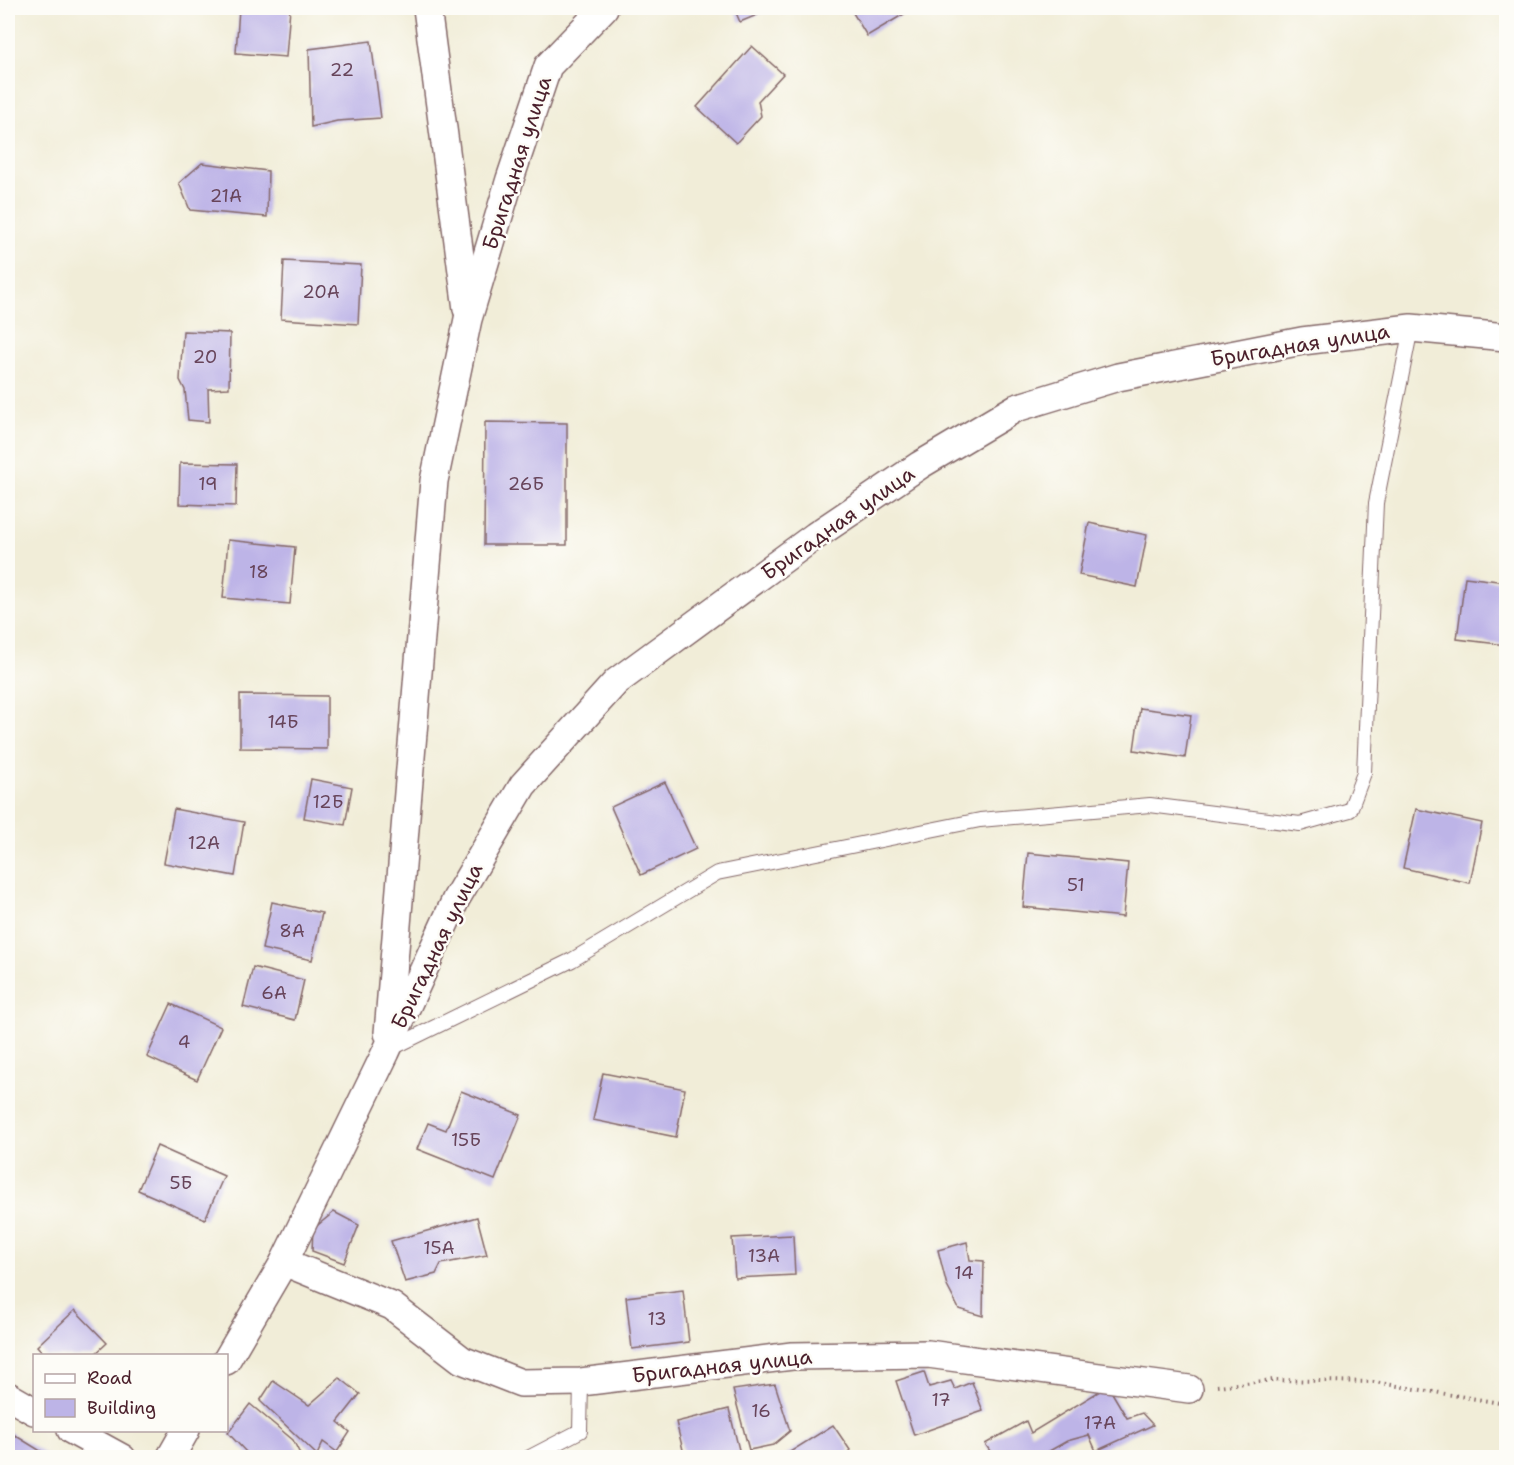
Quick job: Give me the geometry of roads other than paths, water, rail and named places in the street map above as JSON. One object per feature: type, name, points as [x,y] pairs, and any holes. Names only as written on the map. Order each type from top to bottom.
[{"type":"street","points":[[427,8],[468,319]]},
{"type":"street","name":"Бригадная улица","points":[[386,1052],[434,481],[468,319],[510,179],[548,66],[604,8]]},
{"type":"street","name":"Бригадная улица","points":[[228,1358],[284,1262],[386,1052],[456,899],[523,785],[616,682],[815,536],[920,465],[1016,408],[1118,377],[1302,341],[1411,328],[1506,337]]},
{"type":"street","name":"Бригадная улица","points":[[284,1262],[392,1306],[462,1360],[521,1383],[581,1382],[792,1356],[928,1354],[1190,1389]]},
{"type":"street","points":[[8,1396],[33,1410]]},
{"type":"street","points":[[74,1432],[122,1458]]},
{"type":"street","points":[[170,1458],[185,1432]]},
{"type":"lane","points":[[386,1052],[572,960],[717,873],[980,820],[1150,805],[1300,824],[1350,810],[1365,773],[1376,502],[1411,328]]},
{"type":"lane","points":[[528,1458],[580,1431],[581,1382]]}]
